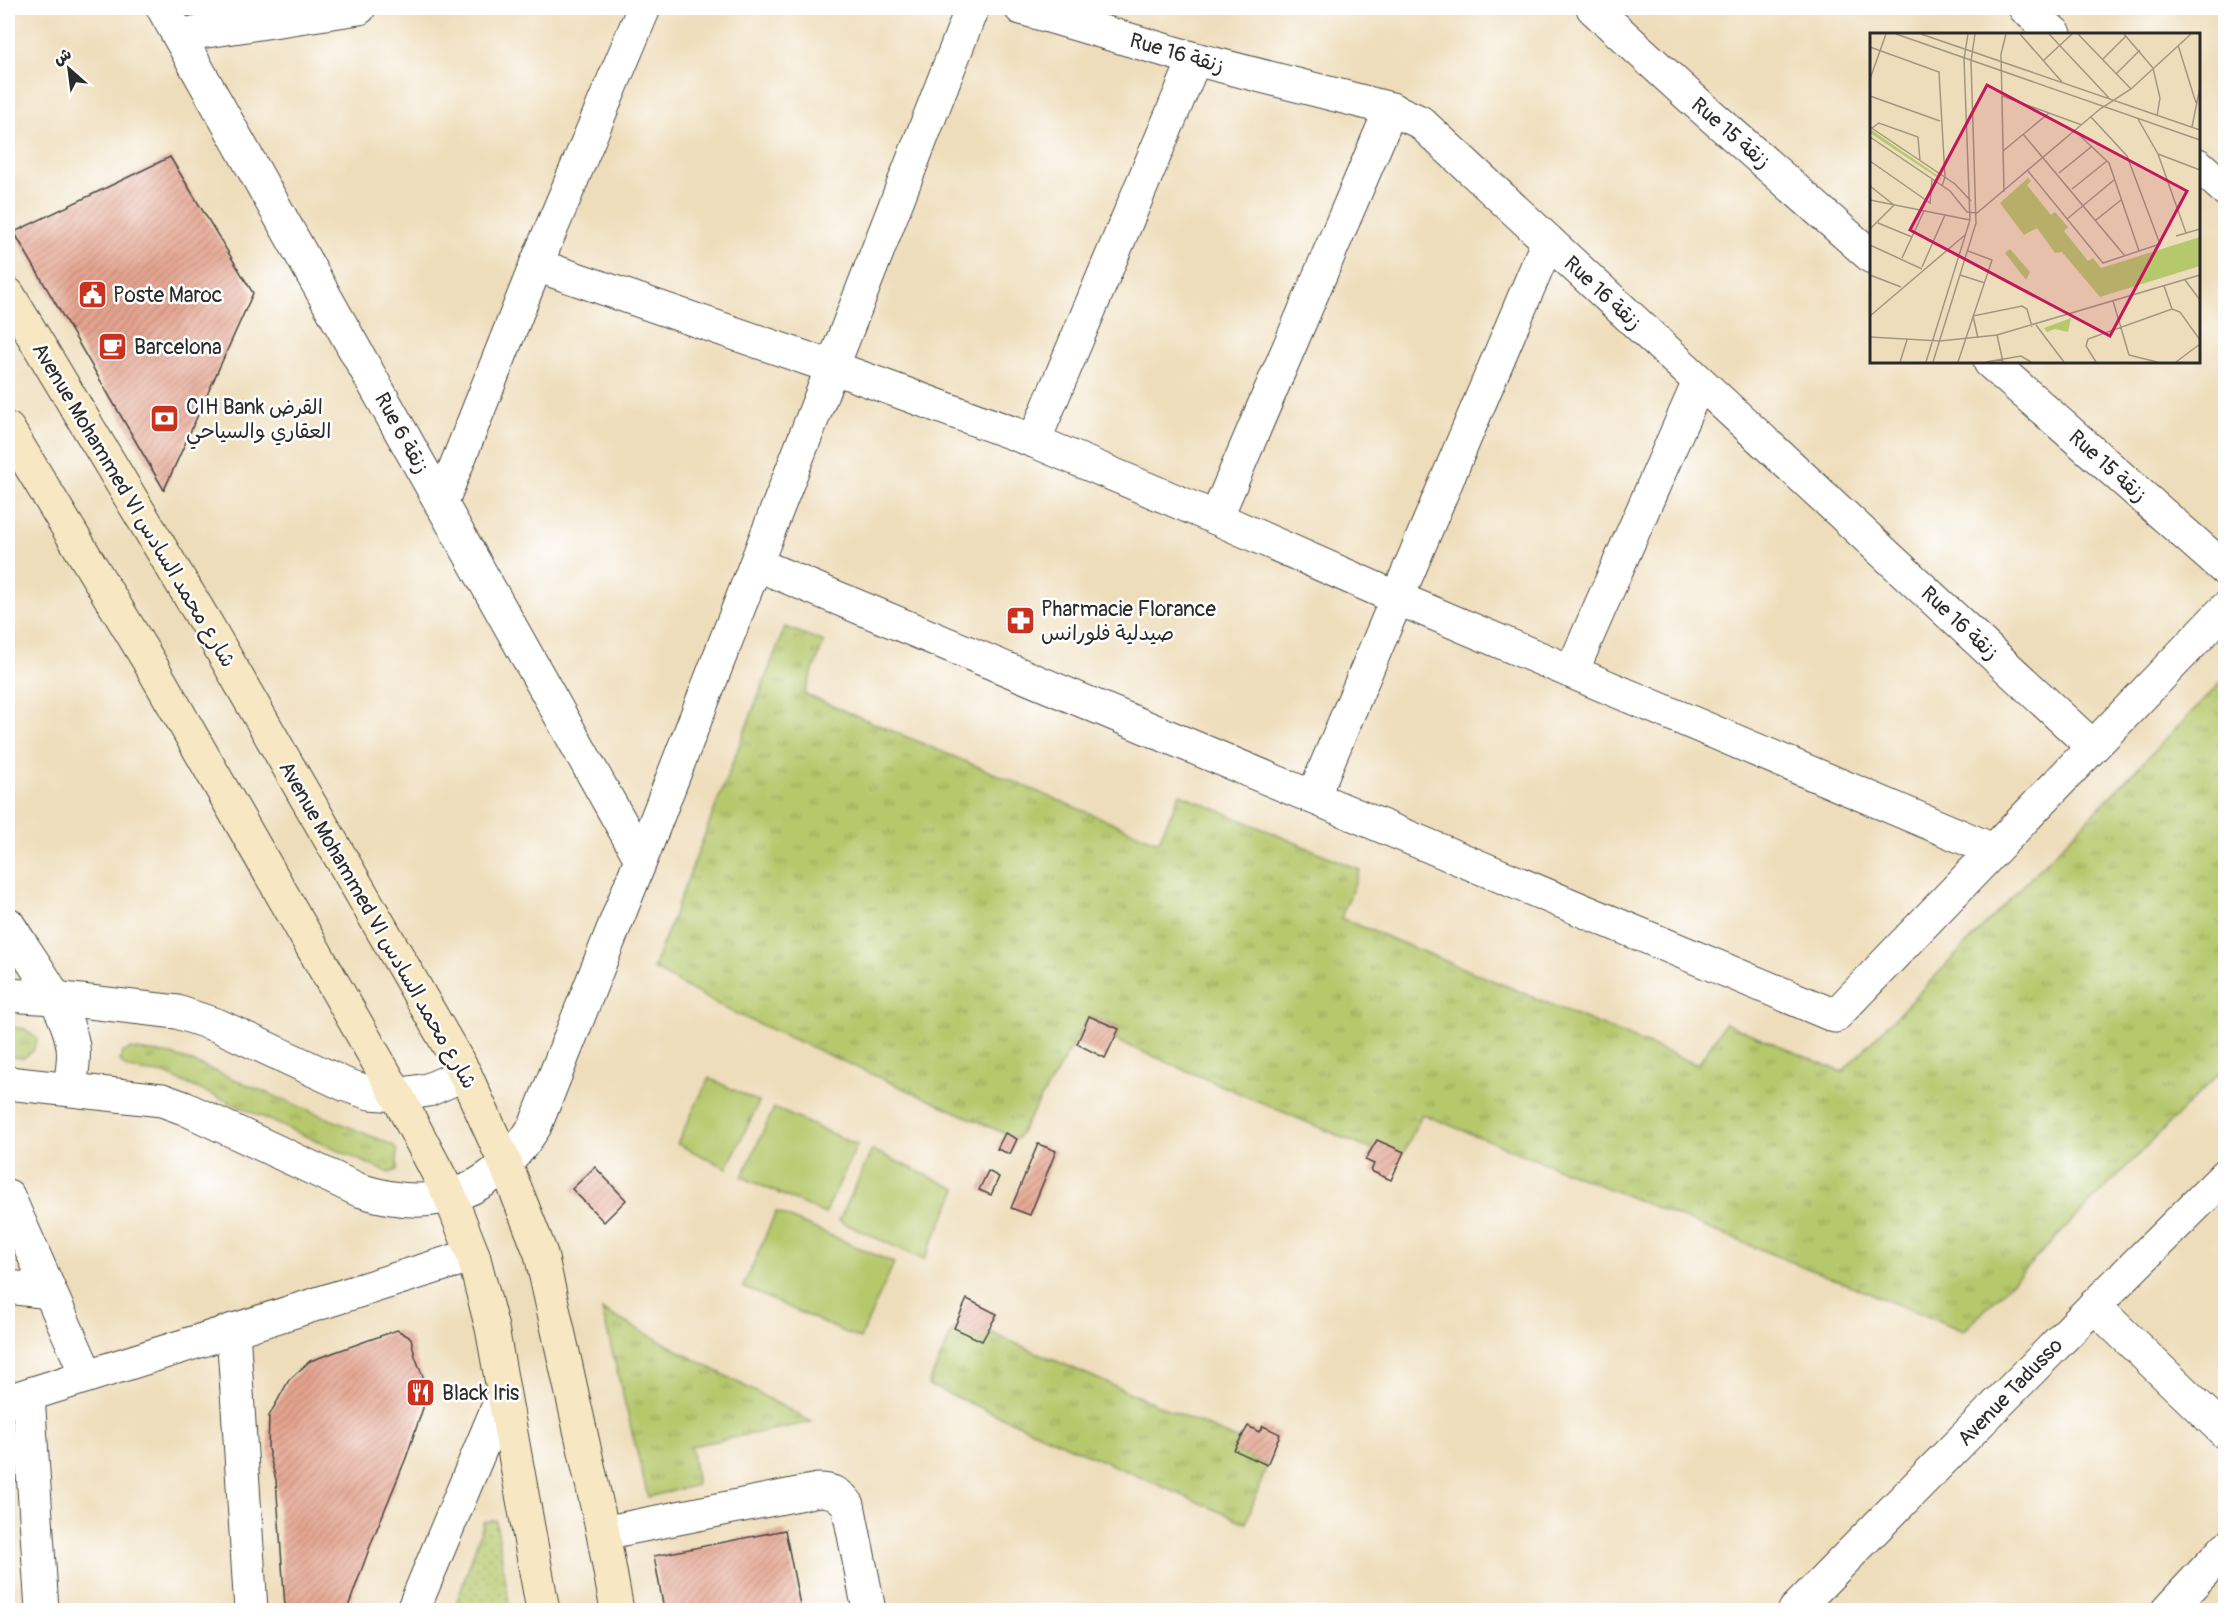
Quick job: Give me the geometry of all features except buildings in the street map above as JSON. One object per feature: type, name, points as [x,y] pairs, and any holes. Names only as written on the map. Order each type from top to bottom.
[{"type":"main road","name":"Avenue Mohammed VI شارع محمد السادس","points":[[8,294],[207,625],[465,1074],[506,1165],[542,1254],[603,1533],[617,1611]]},
{"type":"main road","points":[[8,429],[148,660],[397,1095],[450,1196],[473,1255],[492,1328],[543,1611]]},
{"type":"street","name":"Rue 6 زنقة","points":[[163,8],[641,859]]},
{"type":"street","points":[[180,35],[359,8]]},
{"type":"street","points":[[441,504],[536,265],[644,8]]},
{"type":"street","points":[[8,1083],[162,1100],[184,1108],[359,1190],[405,1201],[450,1196],[474,1186],[506,1165],[535,1126],[972,8]]},
{"type":"street","name":"Rue 16 زنقة","points":[[1021,8],[1195,59],[1390,109],[1420,122],[2092,746]]},
{"type":"street","name":"Rue 15 زنقة","points":[[1593,8],[1870,255]]},
{"type":"street","points":[[2025,8],[2054,33]]},
{"type":"street","points":[[1034,441],[1195,59]]},
{"type":"street","points":[[1216,518],[1390,109]]},
{"type":"street","points":[[2200,166],[2226,190]]},
{"type":"street","points":[[1312,797],[1548,241]]},
{"type":"street","points":[[536,265],[832,367],[1034,441],[1397,598],[1993,850]]},
{"type":"street","name":"Rue 15 زنقة","points":[[1991,363],[2226,570]]},
{"type":"street","points":[[1572,671],[1699,382]]},
{"type":"street","points":[[756,564],[1835,1017],[2226,608]]},
{"type":"street","points":[[8,924],[70,1028],[74,1050],[70,1089]]},
{"type":"street","points":[[8,995],[177,1012],[219,1026],[346,1085],[370,1093],[397,1095],[428,1090],[465,1074]]},
{"type":"street","name":"Avenue Tadusso","points":[[1796,1611],[2094,1306],[2226,1175]]},
{"type":"street","points":[[8,1196],[87,1376]]},
{"type":"street","points":[[42,1611],[18,1398],[473,1255]]},
{"type":"street","points":[[8,1287],[51,1292]]},
{"type":"street","points":[[2094,1306],[2226,1433]]},
{"type":"street","points":[[233,1330],[251,1611]]},
{"type":"street","points":[[413,1611],[503,1395]]},
{"type":"street","points":[[603,1533],[818,1490],[836,1492],[848,1505],[851,1514],[869,1611]]},
{"type":"street","points":[[2168,1611],[2226,1548]]},
{"type":"green space","points":[[785,627],[824,642],[804,694],[1158,842],[1180,794],[1360,870],[1341,918],[1698,1065],[1725,1023],[1842,1072],[2225,678],[2225,1067],[1964,1331],[1422,1114],[1404,1152],[1372,1150],[1115,1040],[1119,1028],[1090,1016],[1017,1139],[732,1012],[653,969]]},
{"type":"green space","points":[[8,1027],[25,1029],[37,1039],[33,1051],[23,1058],[8,1056]]},
{"type":"green space","points":[[130,1049],[172,1055],[190,1061],[393,1145],[397,1151],[397,1170],[389,1173],[165,1074],[128,1069],[120,1061],[122,1053]]},
{"type":"green space","points":[[709,1078],[759,1102],[727,1168],[677,1144]]},
{"type":"green space","points":[[774,1108],[857,1145],[825,1214],[742,1177]]},
{"type":"green space","points":[[872,1150],[957,1189],[924,1260],[839,1221]]},
{"type":"green space","points":[[776,1212],[894,1263],[860,1339],[743,1287]]},
{"type":"green space","points":[[602,1310],[812,1422],[691,1446],[697,1485],[648,1497]]},
{"type":"green space","points":[[954,1328],[982,1341],[987,1331],[1239,1440],[1235,1450],[1267,1465],[1246,1523],[928,1385]]},
{"type":"green space","points":[[496,1520],[510,1610],[454,1610],[484,1522]]},
{"type":"place","name":"Poste Maroc","points":[[92,295]]},
{"type":"place","name":"Barcelona","points":[[113,347]]},
{"type":"place","name":"CIH Bank القرض العقاري والسياحي","points":[[165,419]]},
{"type":"place","name":"Pharmacie Florance صيدلية فلورانس","points":[[1020,621]]},
{"type":"place","name":"Black Iris","points":[[421,1393]]}]
